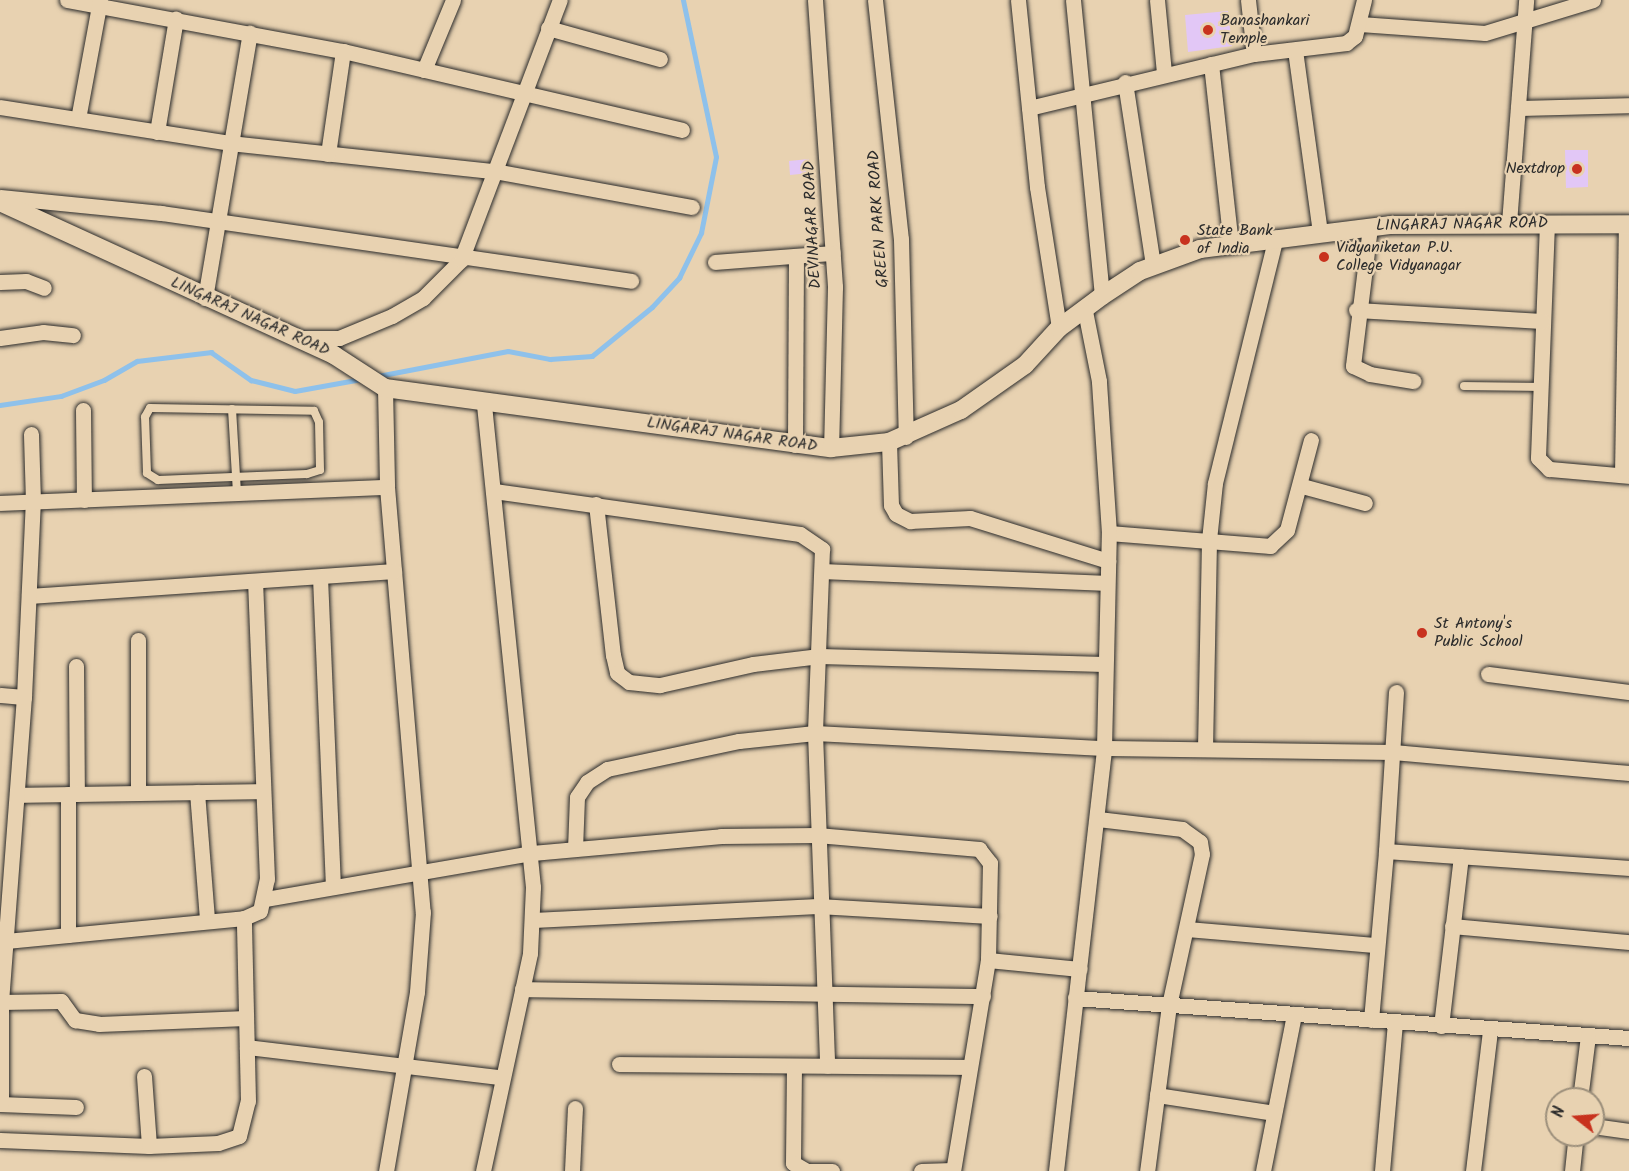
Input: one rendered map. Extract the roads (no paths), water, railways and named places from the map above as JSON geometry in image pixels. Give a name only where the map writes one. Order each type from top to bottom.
[{"type":"street","points":[[67,0],[99,2],[344,51],[682,130]]},
{"type":"street","points":[[424,70],[453,0]]},
{"type":"street","points":[[296,338],[339,338],[392,316],[423,298],[461,260],[521,93],[560,0]]},
{"type":"street","name":"DEVINAGAR ROAD","points":[[815,0],[833,253],[831,448]]},
{"type":"street","name":"GREEN PARK ROAD","points":[[875,0],[901,239],[906,437]]},
{"type":"street","points":[[1018,0],[1029,108],[1059,328]]},
{"type":"street","points":[[1073,0],[1102,296]]},
{"type":"street","points":[[1157,0],[1164,73]]},
{"type":"street","points":[[1248,0],[1254,54]]},
{"type":"street","points":[[1029,108],[1081,92],[1254,54],[1346,43],[1360,24],[1364,0]]},
{"type":"street","points":[[1509,223],[1526,0]]},
{"type":"street","points":[[1360,24],[1485,33],[1524,23],[1593,0]]},
{"type":"street","points":[[78,119],[99,2]]},
{"type":"street","points":[[157,132],[176,19]]},
{"type":"street","points":[[548,28],[660,59]]},
{"type":"street","points":[[205,298],[250,33]]},
{"type":"street","points":[[1295,50],[1320,232]]},
{"type":"street","points":[[328,154],[344,51]]},
{"type":"street","points":[[1211,64],[1230,244]]},
{"type":"street","points":[[1125,82],[1153,265]]},
{"type":"street","points":[[1518,108],[1629,105]]},
{"type":"street","points":[[0,107],[230,143],[494,171],[692,207]]},
{"type":"street","points":[[0,200],[218,221],[461,260],[631,281]]},
{"type":"street","name":"LINGARAJ NAGAR ROAD","points":[[0,200],[205,298],[334,355],[380,385],[484,403],[831,448],[889,442],[906,437],[961,410],[1025,365],[1059,328],[1085,311],[1102,296],[1153,265],[1230,244],[1370,227],[1509,223],[1627,224]]},
{"type":"street","points":[[1547,223],[1541,387],[1541,464],[1561,471],[1626,475],[1627,224]]},
{"type":"street","points":[[1370,227],[1356,310],[1353,366],[1370,374],[1413,381]]},
{"type":"street","points":[[1205,749],[1209,540],[1224,438],[1276,237]]},
{"type":"street","points":[[715,262],[833,253]]},
{"type":"street","points":[[795,445],[796,256]]},
{"type":"street","points":[[0,282],[26,281],[44,288]]},
{"type":"street","points":[[1356,310],[1543,321]]},
{"type":"street","points":[[1056,1171],[1098,819],[1104,748],[1108,533],[1099,381],[1085,311]]},
{"type":"street","points":[[0,338],[43,332],[73,335]]},
{"type":"street","points":[[380,385],[393,572],[423,869],[417,992],[386,1171]]},
{"type":"street","points":[[483,1171],[500,1077],[522,989],[533,920],[532,853],[484,403]]},
{"type":"street","points":[[83,410],[84,500]]},
{"type":"street","points":[[31,434],[33,502],[29,596],[17,795],[3,950],[0,1104],[76,1107]]},
{"type":"street","points":[[1108,533],[1270,546],[1281,541],[1302,486],[1311,440]]},
{"type":"street","points":[[889,442],[891,505],[896,514],[910,521],[970,518],[1108,561]]},
{"type":"street","points":[[0,503],[84,500],[237,485],[387,487]]},
{"type":"street","points":[[1302,486],[1365,503]]},
{"type":"street","points":[[494,490],[800,534],[822,549],[824,572],[816,733],[818,906],[827,1066]]},
{"type":"street","points":[[596,504],[613,655],[617,673],[629,682],[660,685],[753,664],[820,657],[1104,664]]},
{"type":"street","points":[[29,596],[393,572]]},
{"type":"street","points":[[824,572],[1107,583]]},
{"type":"street","points":[[320,577],[333,886]]},
{"type":"street","points":[[3,950],[68,935],[244,918],[260,911],[265,899],[255,582]]},
{"type":"street","points":[[138,640],[138,793]]},
{"type":"street","points":[[68,935],[76,666]]},
{"type":"street","points":[[1488,674],[1629,692]]},
{"type":"street","points":[[1371,1020],[1374,945],[1386,851],[1396,692]]},
{"type":"street","points":[[0,695],[24,697]]},
{"type":"street","points":[[574,849],[577,796],[587,782],[608,769],[739,741],[816,733],[1104,748],[1393,752],[1629,773]]},
{"type":"street","points":[[17,795],[263,791]]},
{"type":"street","points":[[197,792],[207,920]]},
{"type":"street","points":[[1098,819],[1193,834],[1202,854],[1169,1005],[1147,1171]]},
{"type":"street","points":[[265,899],[423,869],[532,853],[721,836],[817,835],[979,849],[990,864],[988,960],[953,1171],[921,1171]]},
{"type":"street","points":[[1386,851],[1629,868]]},
{"type":"street","points":[[1441,1026],[1461,856]]},
{"type":"street","points":[[533,920],[818,906],[990,916]]},
{"type":"street","points":[[0,1140],[149,1146],[218,1143],[239,1136],[247,1115],[244,918]]},
{"type":"street","points":[[1452,926],[1629,942]]},
{"type":"street","points":[[1186,929],[1374,945]]},
{"type":"street","points":[[988,960],[1080,969]]},
{"type":"street","points":[[522,989],[823,996],[983,996]]},
{"type":"street","points":[[1075,998],[1490,1030],[1629,1038]]},
{"type":"street","points":[[1,1002],[61,1001],[75,1020],[99,1024],[246,1018]]},
{"type":"street","points":[[1263,1171],[1294,1014]]},
{"type":"street","points":[[1382,1171],[1395,1022]]},
{"type":"street","points":[[1473,1171],[1490,1030]]},
{"type":"street","points":[[1582,1087],[1588,1036]]},
{"type":"street","points":[[247,1047],[500,1077]]},
{"type":"street","points":[[619,1064],[969,1067]]},
{"type":"street","points":[[794,1066],[793,1163],[807,1171],[832,1171]]},
{"type":"street","points":[[144,1076],[149,1146]]},
{"type":"street","points":[[1156,1095],[1274,1113]]},
{"type":"street","points":[[572,1171],[575,1108]]},
{"type":"street","points":[[1605,1128],[1629,1131]]},
{"type":"street","points":[[1572,1171],[1575,1147]]},
{"type":"lane","points":[[1464,386],[1541,387]]},
{"type":"lane","points":[[150,408],[314,411],[322,454],[316,473],[237,485],[158,480],[147,472],[145,417],[150,408]]},
{"type":"lane","points":[[232,409],[237,485]]},
{"type":"waterway","points":[[378,376],[508,351],[550,359],[592,356],[652,307],[679,278],[701,233],[716,157],[683,0]]},
{"type":"waterway","points":[[0,405],[61,396],[104,380],[137,361],[211,352],[251,380],[295,391],[361,379]]},
{"type":"place","name":"Banashankari Temple","points":[[1208,30]]},
{"type":"place","name":"Nextdrop","points":[[1577,169]]},
{"type":"place","name":"State Bank of India","points":[[1185,240]]},
{"type":"place","name":"Vidyaniketan P.U. College Vidyanagar","points":[[1324,257]]},
{"type":"place","name":"St Antony's Public School","points":[[1422,633]]}]
